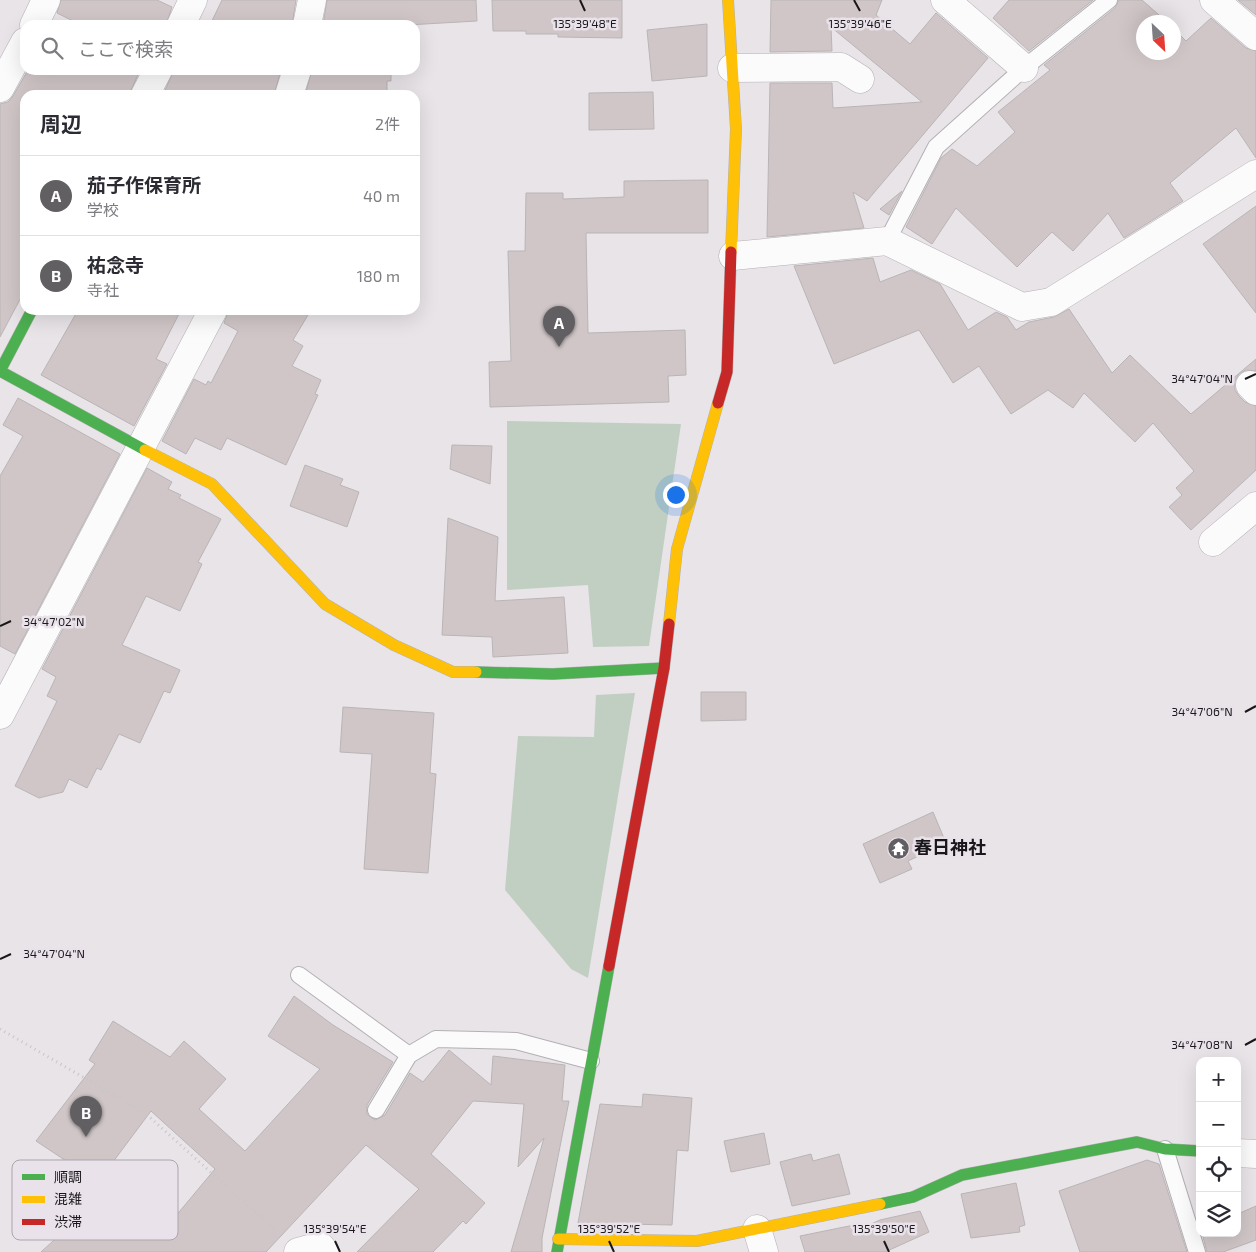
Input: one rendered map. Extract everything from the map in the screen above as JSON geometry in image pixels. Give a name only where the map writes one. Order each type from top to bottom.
[{"type":"street","points":[[36,20],[46,0]]},
{"type":"street","points":[[183,20],[193,0]]},
{"type":"street","points":[[308,20],[312,0]]},
{"type":"street","points":[[557,1252],[664,668],[677,550],[727,372],[733,256],[736,129],[728,0]]},
{"type":"street","points":[[945,0],[1024,68]]},
{"type":"street","points":[[1214,0],[1256,36]]},
{"type":"street","points":[[0,88],[20,51]]},
{"type":"street","points":[[732,68],[841,67],[860,78]]},
{"type":"street","points":[[148,90],[155,75]]},
{"type":"street","points":[[290,90],[295,75]]},
{"type":"street","points":[[733,256],[886,241],[1022,307],[1051,302],[1256,174]]},
{"type":"street","points":[[29,315],[0,371],[212,484],[325,604],[394,645],[453,672],[553,674],[664,668]]},
{"type":"street","points":[[0,715],[210,315]]},
{"type":"street","points":[[1213,542],[1256,506]]},
{"type":"street","points":[[558,1239],[760,1240],[913,1197],[962,1175],[1137,1142],[1165,1148],[1196,1151]]},
{"type":"street","points":[[1241,1153],[1256,1154]]},
{"type":"street","points":[[298,1252],[320,1246],[325,1252]]},
{"type":"lane","points":[[886,241],[936,146],[1024,68],[1109,0]]},
{"type":"lane","points":[[299,975],[409,1054]]},
{"type":"lane","points":[[376,1110],[409,1054],[436,1039],[516,1041],[592,1061]]},
{"type":"lane","points":[[1165,1148],[1197,1252]]},
{"type":"path","points":[[0,1029],[145,1113],[298,1252]]},
{"type":"green space","points":[[507,421],[681,424],[649,646],[593,647],[588,585],[507,590]]},
{"type":"green space","points":[[635,693],[588,978],[571,969],[505,890],[518,736],[594,737],[596,695]]},
{"type":"building","points":[[61,0],[157,0],[172,7],[168,20],[71,20],[57,13]]},
{"type":"building","points":[[222,0],[296,0],[293,20],[212,20]]},
{"type":"building","points":[[327,0],[476,0],[477,21],[420,24],[420,20],[324,20]]},
{"type":"building","points":[[492,0],[622,0],[622,38],[558,37],[558,34],[526,34],[526,31],[493,31]]},
{"type":"building","points":[[771,0],[882,0],[876,15],[910,44],[936,13],[988,58],[867,201],[853,192],[864,228],[767,237],[770,83],[832,83],[833,108],[922,102],[831,27],[832,51],[770,52]]},
{"type":"building","points":[[1009,0],[1093,0],[1029,51],[993,18]]},
{"type":"building","points":[[1119,0],[1142,0],[1159,15],[1136,15],[1136,60],[1181,60],[1181,36],[1186,41],[1211,18],[1246,48],[1256,51],[1256,158],[1236,128],[1170,183],[1183,201],[1124,238],[1108,213],[1073,251],[1052,232],[1017,267],[956,208],[932,244],[906,227],[941,158],[952,149],[977,166],[1015,132],[998,112],[1050,70],[1044,65],[1115,8]]},
{"type":"building","points":[[1238,0],[1256,0],[1256,15]]},
{"type":"building","points":[[707,24],[707,76],[652,81],[647,30]]},
{"type":"building","points":[[25,75],[138,75],[131,90],[20,90],[20,299],[0,337],[0,104],[8,102]]},
{"type":"building","points":[[172,75],[280,75],[275,90],[165,90]]},
{"type":"building","points":[[311,75],[391,75],[391,81],[387,81],[387,90],[306,90]]},
{"type":"building","points":[[653,92],[654,129],[589,130],[589,93]]},
{"type":"building","points":[[708,180],[708,233],[586,233],[588,333],[685,330],[686,375],[668,376],[669,402],[490,407],[489,362],[511,361],[508,251],[525,251],[526,193],[563,193],[563,199],[624,197],[624,181]]},
{"type":"building","points":[[902,191],[889,215],[880,209]]},
{"type":"building","points":[[1256,206],[1256,313],[1203,244]]},
{"type":"building","points":[[873,258],[880,282],[911,270],[940,284],[968,330],[996,312],[1007,317],[1016,330],[1029,322],[1054,317],[1069,309],[1112,373],[1130,355],[1191,414],[1256,359],[1256,371],[1246,370],[1239,374],[1235,381],[1235,390],[1245,402],[1256,406],[1256,470],[1191,530],[1169,507],[1182,495],[1176,488],[1194,471],[1153,423],[1135,442],[1084,393],[1073,408],[1048,390],[1011,414],[979,366],[953,383],[919,330],[834,364],[794,266]]},
{"type":"building","points":[[75,315],[178,315],[156,359],[167,364],[134,426],[41,375]]},
{"type":"building","points":[[227,315],[308,315],[293,340],[303,346],[292,366],[321,380],[315,394],[318,395],[286,465],[227,438],[221,450],[195,438],[186,454],[162,441],[194,379],[206,385],[208,381],[211,383],[238,331],[224,323]]},
{"type":"building","points":[[18,398],[120,454],[15,654],[0,646],[0,476],[23,436],[3,425]]},
{"type":"building","points":[[452,445],[492,446],[490,484],[450,469]]},
{"type":"building","points":[[305,465],[343,479],[340,485],[359,492],[347,527],[290,506]]},
{"type":"building","points":[[147,468],[172,482],[168,489],[181,495],[179,498],[221,519],[198,562],[202,564],[180,611],[146,596],[122,645],[180,670],[170,693],[164,691],[140,743],[119,734],[101,770],[97,768],[87,788],[69,779],[63,792],[39,798],[15,786],[57,701],[47,696],[56,677],[42,669]]},
{"type":"building","points":[[448,518],[498,537],[495,601],[564,597],[568,653],[493,657],[492,637],[442,635]]},
{"type":"building","points":[[701,692],[746,692],[746,720],[701,721]]},
{"type":"building","points":[[343,707],[434,713],[430,773],[436,774],[428,873],[364,869],[372,754],[340,752]]},
{"type":"building","points":[[933,812],[946,843],[908,861],[912,869],[880,883],[863,844]]},
{"type":"building","points":[[294,996],[333,1025],[393,1062],[367,1105],[367,1114],[375,1120],[385,1115],[410,1073],[423,1082],[449,1050],[491,1085],[493,1056],[565,1065],[562,1101],[569,1101],[542,1238],[542,1252],[511,1252],[544,1138],[518,1167],[524,1104],[473,1101],[431,1154],[485,1203],[466,1224],[463,1221],[433,1252],[357,1252],[419,1189],[366,1145],[266,1252],[41,1252],[54,1240],[178,1240],[178,1213],[215,1169],[151,1111],[114,1160],[65,1160],[36,1141],[95,1064],[89,1060],[113,1021],[170,1057],[184,1041],[226,1079],[199,1109],[245,1151],[320,1069],[268,1036]]},
{"type":"building","points":[[643,1094],[692,1098],[688,1151],[677,1150],[672,1225],[578,1223],[600,1104],[642,1107]]},
{"type":"building","points":[[764,1133],[770,1164],[731,1172],[724,1141]]},
{"type":"building","points":[[811,1154],[813,1161],[839,1154],[850,1194],[792,1206],[780,1162]]},
{"type":"building","points":[[1147,1160],[1159,1164],[1187,1252],[1080,1252],[1059,1191]]},
{"type":"building","points":[[1016,1183],[1025,1225],[1019,1227],[1020,1232],[971,1238],[961,1194]]},
{"type":"building","points":[[1256,1206],[1256,1240],[1223,1252],[1207,1252],[1203,1237],[1241,1237],[1241,1213]]},
{"type":"building","points":[[920,1211],[929,1232],[885,1252],[805,1252],[800,1236],[859,1224],[860,1229],[880,1220]]},
{"type":"traffic: fast","points":[[29,315],[0,371],[145,450]]},
{"type":"traffic: fast","points":[[476,672],[553,674],[664,668]]},
{"type":"traffic: fast","points":[[557,1252],[609,966]]},
{"type":"traffic: fast","points":[[880,1204],[913,1197],[962,1175],[1137,1142],[1165,1149],[1196,1151]]},
{"type":"traffic: slow","points":[[728,0],[736,129],[731,252]]},
{"type":"traffic: slow","points":[[669,624],[677,549],[718,403]]},
{"type":"traffic: slow","points":[[145,450],[212,484],[325,604],[394,645],[453,672],[476,672]]},
{"type":"traffic: slow","points":[[558,1239],[697,1241],[880,1204]]},
{"type":"traffic: jam","points":[[718,403],[727,372],[731,252]]},
{"type":"traffic: jam","points":[[609,966],[664,668],[669,624]]},
{"type":"place","name":"茄子作保育所","points":[[559,347]]},
{"type":"place","name":"春日神社","points":[[898,848]]},
{"type":"place","name":"祐念寺","points":[[86,1137]]}]
